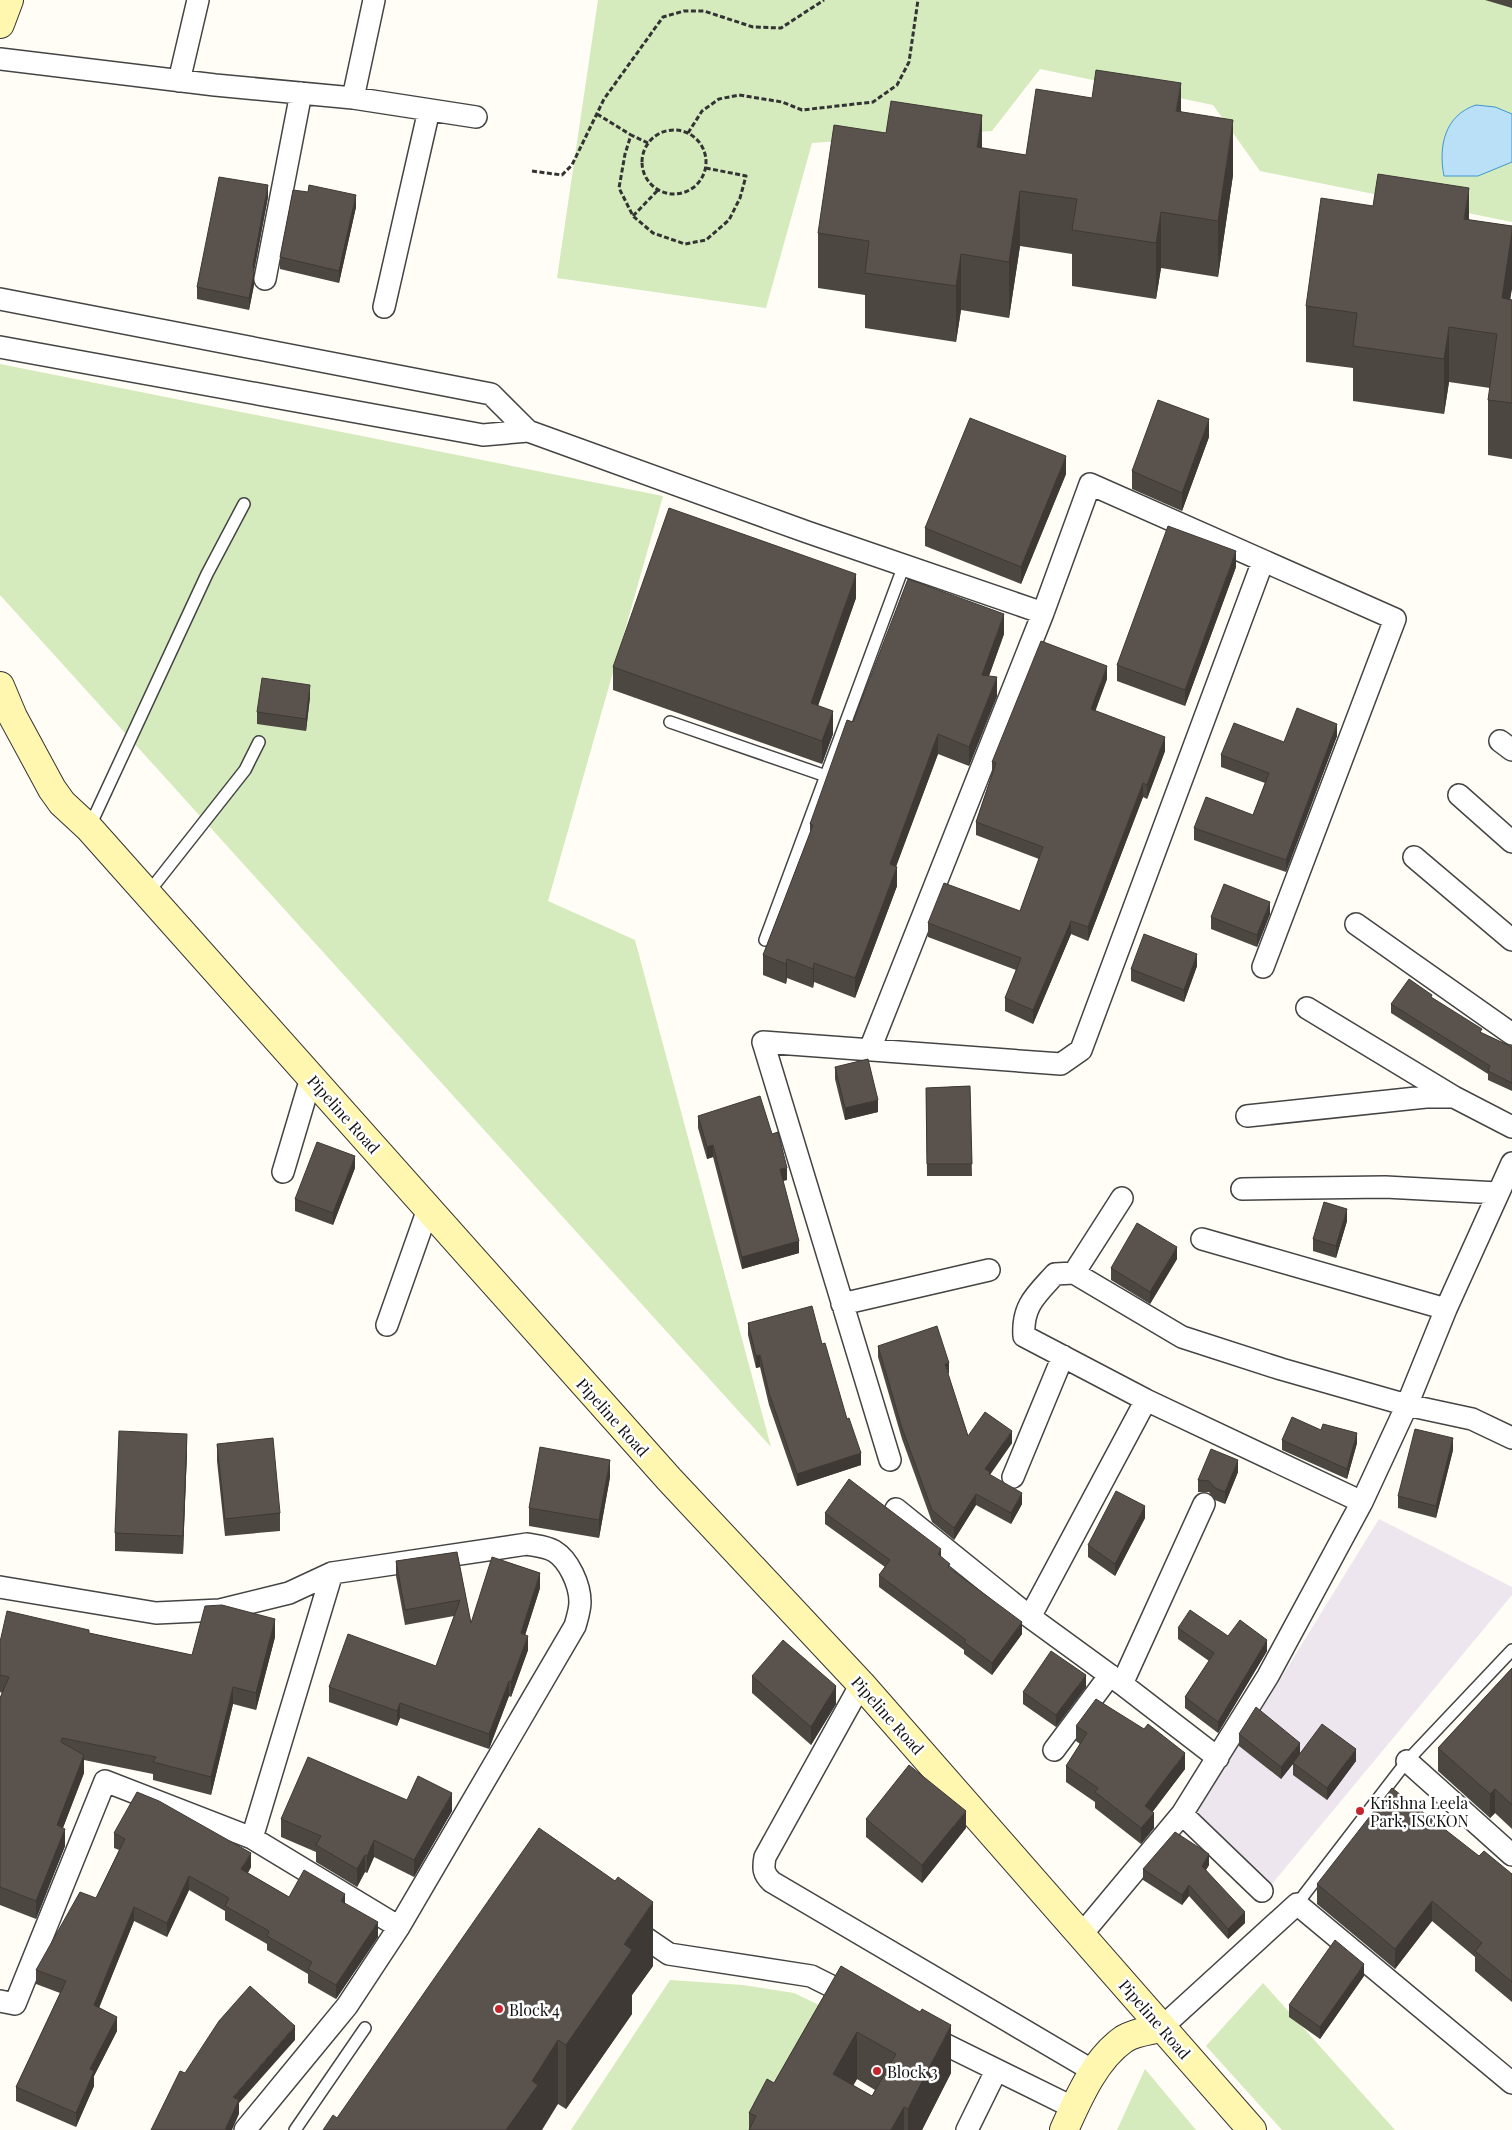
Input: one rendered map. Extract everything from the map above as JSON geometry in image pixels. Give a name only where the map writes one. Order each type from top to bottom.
[{"type":"street","points":[[0,24],[9,0]]},
{"type":"street","points":[[178,81],[198,0]]},
{"type":"street","points":[[354,98],[374,0]]},
{"type":"street","points":[[0,59],[178,81],[354,98],[476,117]]},
{"type":"street","points":[[264,279],[301,93]]},
{"type":"street","points":[[384,307],[429,110]]},
{"type":"street","points":[[0,299],[491,394],[528,431]]},
{"type":"street","points":[[0,347],[483,435],[528,431],[1043,613]]},
{"type":"street","points":[[870,1048],[1043,613],[1090,484],[1395,619],[1263,967]]},
{"type":"street","points":[[890,1460],[763,1042],[870,1048],[1061,1064],[1081,1050],[1263,561]]},
{"type":"street","name":"Pipeline Road","points":[[0,686],[14,718],[52,789],[62,803],[89,828],[669,1479],[861,1684],[1252,2130]]},
{"type":"street","points":[[1459,795],[1512,842]]},
{"type":"street","points":[[1414,857],[1512,940]]},
{"type":"street","points":[[1356,924],[1512,1034]]},
{"type":"street","points":[[1307,1008],[1454,1097],[1512,1127]]},
{"type":"street","points":[[283,1172],[312,1078]]},
{"type":"street","points":[[1247,1116],[1426,1097],[1454,1097]]},
{"type":"street","points":[[1082,1934],[1182,1814],[1268,1676],[1362,1502],[1407,1405],[1446,1308],[1512,1163]]},
{"type":"street","points":[[1242,1189],[1385,1187],[1498,1193]]},
{"type":"street","points":[[1074,1273],[1122,1198]]},
{"type":"street","points":[[387,1325],[428,1209]]},
{"type":"street","points":[[1202,1239],[1446,1308]]},
{"type":"street","points":[[842,1304],[989,1270]]},
{"type":"street","points":[[1362,1502],[1146,1400],[1024,1336],[1023,1318],[1036,1295],[1055,1274],[1074,1273],[1182,1337],[1281,1369],[1407,1405],[1472,1418],[1512,1438]]},
{"type":"street","points":[[1013,1476],[1063,1356]]},
{"type":"street","points":[[1030,1617],[1146,1400]]},
{"type":"street","points":[[1054,1750],[1116,1680],[1204,1504]]},
{"type":"street","points":[[896,1509],[1030,1617],[1218,1758]]},
{"type":"street","points":[[0,1587],[156,1613],[220,1610],[289,1594],[332,1573],[527,1544],[542,1546],[556,1552],[572,1572],[578,1585],[580,1604],[575,1626],[399,1927],[348,2006],[245,2130]]},
{"type":"street","points":[[252,1838],[332,1573]]},
{"type":"street","points":[[861,1684],[765,1857],[763,1867],[765,1876],[772,1882],[1095,2072]]},
{"type":"street","points":[[1407,1761],[1512,1856]]},
{"type":"street","points":[[0,2001],[15,2004],[105,1781],[252,1838],[399,1927]]},
{"type":"street","points":[[1182,1814],[1262,1891]]},
{"type":"street","points":[[909,2026],[996,2071],[1069,2119],[1095,2072],[1113,2049],[1125,2039],[1138,2033],[1161,2028],[1297,1904],[1512,2083]]},
{"type":"street","points":[[614,1916],[669,1954],[811,1976],[874,2008]]},
{"type":"street","points":[[967,2130],[996,2071]]},
{"type":"lane","points":[[89,828],[207,574],[244,504]]},
{"type":"lane","points":[[765,940],[904,565]]},
{"type":"lane","points":[[670,722],[826,776]]},
{"type":"lane","points":[[148,894],[245,770],[259,742]]},
{"type":"lane","points":[[1297,1904],[1407,1761],[1512,1650]]},
{"type":"lane","points":[[294,2130],[365,2028]]},
{"type":"path","points":[[532,171],[562,175],[572,165],[604,99],[664,17],[684,11],[704,11],[753,27],[781,28],[824,0]]},
{"type":"path","points":[[688,133],[702,111],[719,99],[739,95],[782,102],[802,110],[873,102],[897,85],[909,62],[918,0]]},
{"type":"path","points":[[597,114],[648,143]]},
{"type":"path","points":[[677,130],[688,133],[703,148],[706,168],[696,186],[687,192],[667,194],[658,190],[650,183],[642,164],[648,143],[666,131],[677,130]]},
{"type":"path","points":[[631,135],[624,154],[619,188],[633,216],[653,233],[686,244],[706,240],[729,220],[740,198],[746,176],[706,168]]},
{"type":"path","points":[[633,216],[658,190]]},
{"type":"shaded area","points":[[1379,1519],[1512,1587],[1512,1595],[1272,1884],[1182,1820],[1278,1683]]},
{"type":"green space","points":[[598,0],[1512,0],[1512,222],[1260,171],[1213,105],[1040,69],[992,131],[812,143],[766,308],[557,278]]},
{"type":"green space","points":[[0,364],[663,496],[548,901],[635,940],[771,1447],[0,595]]},
{"type":"green space","points":[[670,1980],[743,1985],[794,1993],[819,2005],[752,2130],[571,2130]]},
{"type":"green space","points":[[1263,1983],[1395,2130],[1282,2130],[1206,2046]]},
{"type":"green space","points":[[1145,2069],[1196,2130],[1117,2130]]},
{"type":"water","points":[[1476,105],[1495,107],[1512,114],[1512,162],[1478,176],[1444,176],[1442,154],[1446,133],[1457,116]]},
{"type":"building","points":[[1096,70],[1181,83],[1176,111],[1233,120],[1218,221],[1161,212],[1156,243],[1072,230],[1077,199],[1020,191],[1009,262],[961,254],[956,286],[865,273],[869,241],[818,233],[834,125],[886,133],[891,101],[982,115],[977,147],[1026,155],[1036,89],[1092,98]]},
{"type":"building","points":[[1378,174],[1469,188],[1464,219],[1512,226],[1502,298],[1512,300],[1512,403],[1488,400],[1497,334],[1449,327],[1444,359],[1353,346],[1357,313],[1306,306],[1321,198],[1373,206]]},
{"type":"building","points":[[219,177],[268,185],[253,265],[254,273],[249,298],[197,287]]},
{"type":"building","points":[[309,185],[356,195],[339,271],[280,257],[293,190],[308,192]]},
{"type":"building","points":[[1158,400],[1209,419],[1182,493],[1132,471]]},
{"type":"building","points":[[970,418],[1066,456],[1021,567],[925,528]]},
{"type":"building","points":[[669,508],[856,574],[811,703],[833,711],[822,741],[613,667]]},
{"type":"building","points":[[1168,526],[1236,551],[1185,690],[1117,665]]},
{"type":"building","points":[[908,579],[1004,614],[982,675],[997,677],[969,747],[938,734],[890,864],[897,867],[855,978],[814,963],[813,969],[787,959],[786,964],[763,955],[813,825],[810,824],[847,720],[853,722]]},
{"type":"building","points":[[1041,641],[1107,666],[1091,709],[1165,737],[1147,785],[1143,783],[1088,927],[1071,921],[1033,1010],[1005,998],[1021,958],[928,923],[944,883],[1020,911],[1043,847],[976,822],[996,763],[992,762]]},
{"type":"building","points":[[262,678],[310,685],[306,719],[257,712]]},
{"type":"building","points":[[1297,708],[1337,724],[1286,860],[1194,828],[1206,797],[1253,815],[1269,773],[1221,755],[1234,723],[1284,742]]},
{"type":"building","points":[[1224,884],[1270,902],[1257,935],[1211,917]]},
{"type":"building","points":[[1144,934],[1197,954],[1184,990],[1131,969]]},
{"type":"building","points":[[1409,979],[1432,995],[1431,997],[1482,1029],[1480,1032],[1512,1047],[1512,1083],[1488,1071],[1490,1066],[1391,1004]]},
{"type":"building","points":[[868,1059],[878,1100],[845,1108],[835,1067]]},
{"type":"building","points":[[970,1086],[972,1164],[927,1164],[926,1088]]},
{"type":"building","points":[[760,1096],[772,1134],[778,1132],[787,1168],[780,1169],[799,1241],[742,1257],[713,1145],[707,1147],[698,1116]]},
{"type":"building","points":[[317,1142],[355,1156],[333,1213],[295,1199]]},
{"type":"building","points":[[1324,1202],[1347,1209],[1336,1246],[1313,1239]]},
{"type":"building","points":[[1137,1223],[1177,1247],[1150,1292],[1111,1268]]},
{"type":"building","points":[[812,1306],[822,1344],[825,1343],[847,1419],[849,1418],[861,1453],[797,1474],[769,1393],[760,1355],[756,1356],[748,1323]]},
{"type":"building","points":[[937,1326],[949,1363],[945,1364],[968,1436],[985,1412],[1012,1431],[985,1469],[990,1472],[989,1474],[1022,1493],[1011,1513],[976,1494],[954,1528],[932,1510],[902,1428],[878,1346]]},
{"type":"building","points":[[1292,1417],[1321,1430],[1323,1424],[1357,1433],[1347,1469],[1282,1440]]},
{"type":"building","points":[[1415,1429],[1453,1438],[1436,1506],[1398,1496]]},
{"type":"building","points":[[119,1431],[187,1434],[183,1536],[115,1533]]},
{"type":"building","points":[[273,1438],[280,1513],[225,1519],[217,1444]]},
{"type":"building","points":[[540,1447],[610,1460],[599,1520],[529,1508]]},
{"type":"building","points":[[1211,1449],[1238,1460],[1225,1492],[1215,1488],[1209,1481],[1198,1480]]},
{"type":"building","points":[[849,1479],[941,1549],[938,1554],[950,1564],[948,1567],[1022,1622],[992,1663],[964,1642],[966,1640],[879,1575],[890,1560],[825,1513]]},
{"type":"building","points":[[1116,1491],[1145,1506],[1115,1564],[1088,1545]]},
{"type":"building","points":[[457,1552],[471,1623],[492,1557],[540,1573],[521,1633],[528,1636],[489,1734],[400,1703],[397,1711],[329,1687],[348,1634],[436,1666],[460,1600],[405,1610],[396,1561]]},
{"type":"building","points":[[222,1605],[275,1619],[256,1693],[233,1687],[211,1777],[153,1762],[156,1757],[62,1738],[61,1742],[84,1755],[57,1825],[65,1829],[36,1901],[0,1887],[0,1698],[9,1677],[0,1675],[0,1642],[7,1611],[89,1630],[89,1633],[192,1655],[205,1606]]},
{"type":"building","points":[[1190,1610],[1228,1636],[1240,1620],[1267,1640],[1218,1722],[1185,1697],[1214,1653],[1178,1628]]},
{"type":"building","points":[[783,1640],[836,1686],[811,1727],[752,1676]]},
{"type":"building","points":[[1051,1651],[1086,1675],[1056,1715],[1023,1692]]},
{"type":"building","points":[[1512,1668],[1512,1805],[1495,1789],[1490,1794],[1438,1748]]},
{"type":"building","points":[[1096,1699],[1144,1729],[1148,1724],[1185,1753],[1145,1806],[1154,1813],[1141,1828],[1095,1792],[1098,1788],[1066,1766],[1087,1733],[1076,1726]]},
{"type":"building","points":[[1256,1707],[1300,1743],[1281,1767],[1239,1734]]},
{"type":"building","points":[[1322,1724],[1356,1749],[1327,1788],[1293,1763]]},
{"type":"building","points":[[308,1757],[407,1800],[418,1776],[452,1793],[414,1860],[374,1840],[367,1856],[365,1855],[357,1869],[316,1845],[321,1836],[281,1819]]},
{"type":"building","points":[[909,1765],[966,1811],[922,1865],[866,1819]]},
{"type":"building","points":[[1392,1788],[1479,1856],[1484,1851],[1512,1874],[1512,1982],[1475,1951],[1482,1943],[1432,1901],[1395,1949],[1317,1884]]},
{"type":"building","points":[[137,1792],[159,1801],[251,1853],[241,1869],[289,1897],[304,1870],[345,1894],[341,1901],[378,1922],[336,1985],[308,1969],[312,1962],[267,1936],[269,1931],[225,1906],[229,1898],[189,1876],[167,1923],[134,1907],[94,2005],[117,2017],[90,2069],[94,2071],[76,2113],[16,2087],[66,1981],[36,1970],[80,1892],[96,1898],[125,1839],[114,1833]]},
{"type":"building","points":[[539,1828],[615,1881],[618,1877],[653,1902],[624,1944],[632,1950],[566,2045],[558,2040],[532,2081],[538,2085],[506,2130],[323,2130],[333,2115],[337,2118]]},
{"type":"building","points":[[1175,1832],[1209,1854],[1202,1866],[1245,1912],[1228,1929],[1189,1885],[1182,1895],[1143,1869]]},
{"type":"building","points":[[1335,1940],[1364,1964],[1320,2027],[1289,2005]]},
{"type":"building","points":[[841,1966],[920,2012],[922,2009],[951,2025],[908,2109],[904,2107],[891,2130],[749,2130],[756,2116],[749,2113],[767,2079],[774,2083]],"holes":[[[857,2032],[896,2054],[872,2096],[833,2074]]]},
{"type":"building","points":[[250,1986],[295,2026],[233,2097],[239,2100],[225,2130],[151,2130],[180,2071],[185,2073],[219,2021]]},
{"type":"place","name":"Krishna Leela Park, ISCKON","points":[[1360,1811]]},
{"type":"place","name":"Block 4","points":[[499,2009]]},
{"type":"place","name":"Block 3","points":[[877,2071]]}]
